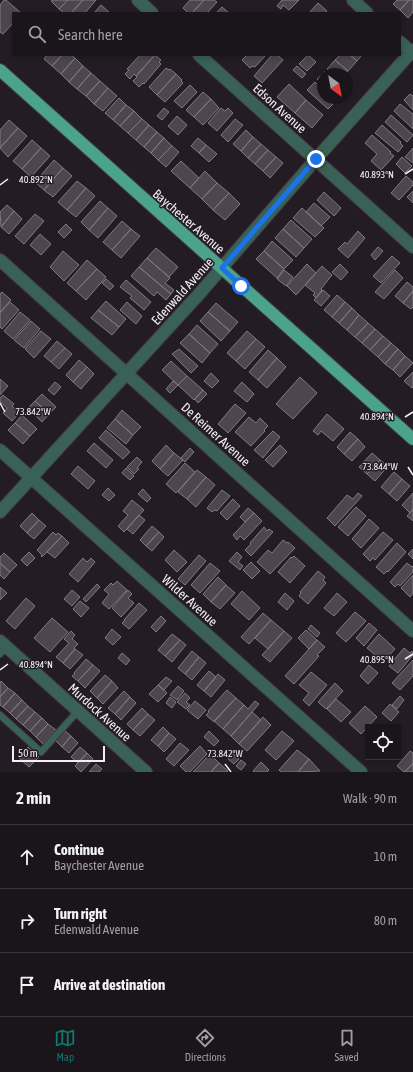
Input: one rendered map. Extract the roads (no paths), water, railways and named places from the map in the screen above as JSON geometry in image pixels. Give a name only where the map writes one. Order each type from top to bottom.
[{"type":"main road","name":"Baychester Avenue","points":[[0,70],[413,440]]},
{"type":"street","points":[[138,0],[151,12]]},
{"type":"street","points":[[353,0],[366,12]]},
{"type":"street","points":[[401,43],[412,52]]},
{"type":"street","name":"Edenwald Avenue","points":[[0,512],[128,374],[316,159],[412,52]]},
{"type":"street","name":"Edson Avenue","points":[[200,56],[413,246]]},
{"type":"street","name":"De Reimer Avenue","points":[[0,260],[413,631]]},
{"type":"street","name":"Wilder Avenue","points":[[0,450],[361,772]]},
{"type":"street","name":"Murdock Avenue","points":[[2,647],[78,711],[146,772]]},
{"type":"lane","points":[[0,715],[41,752],[78,711]]}]
